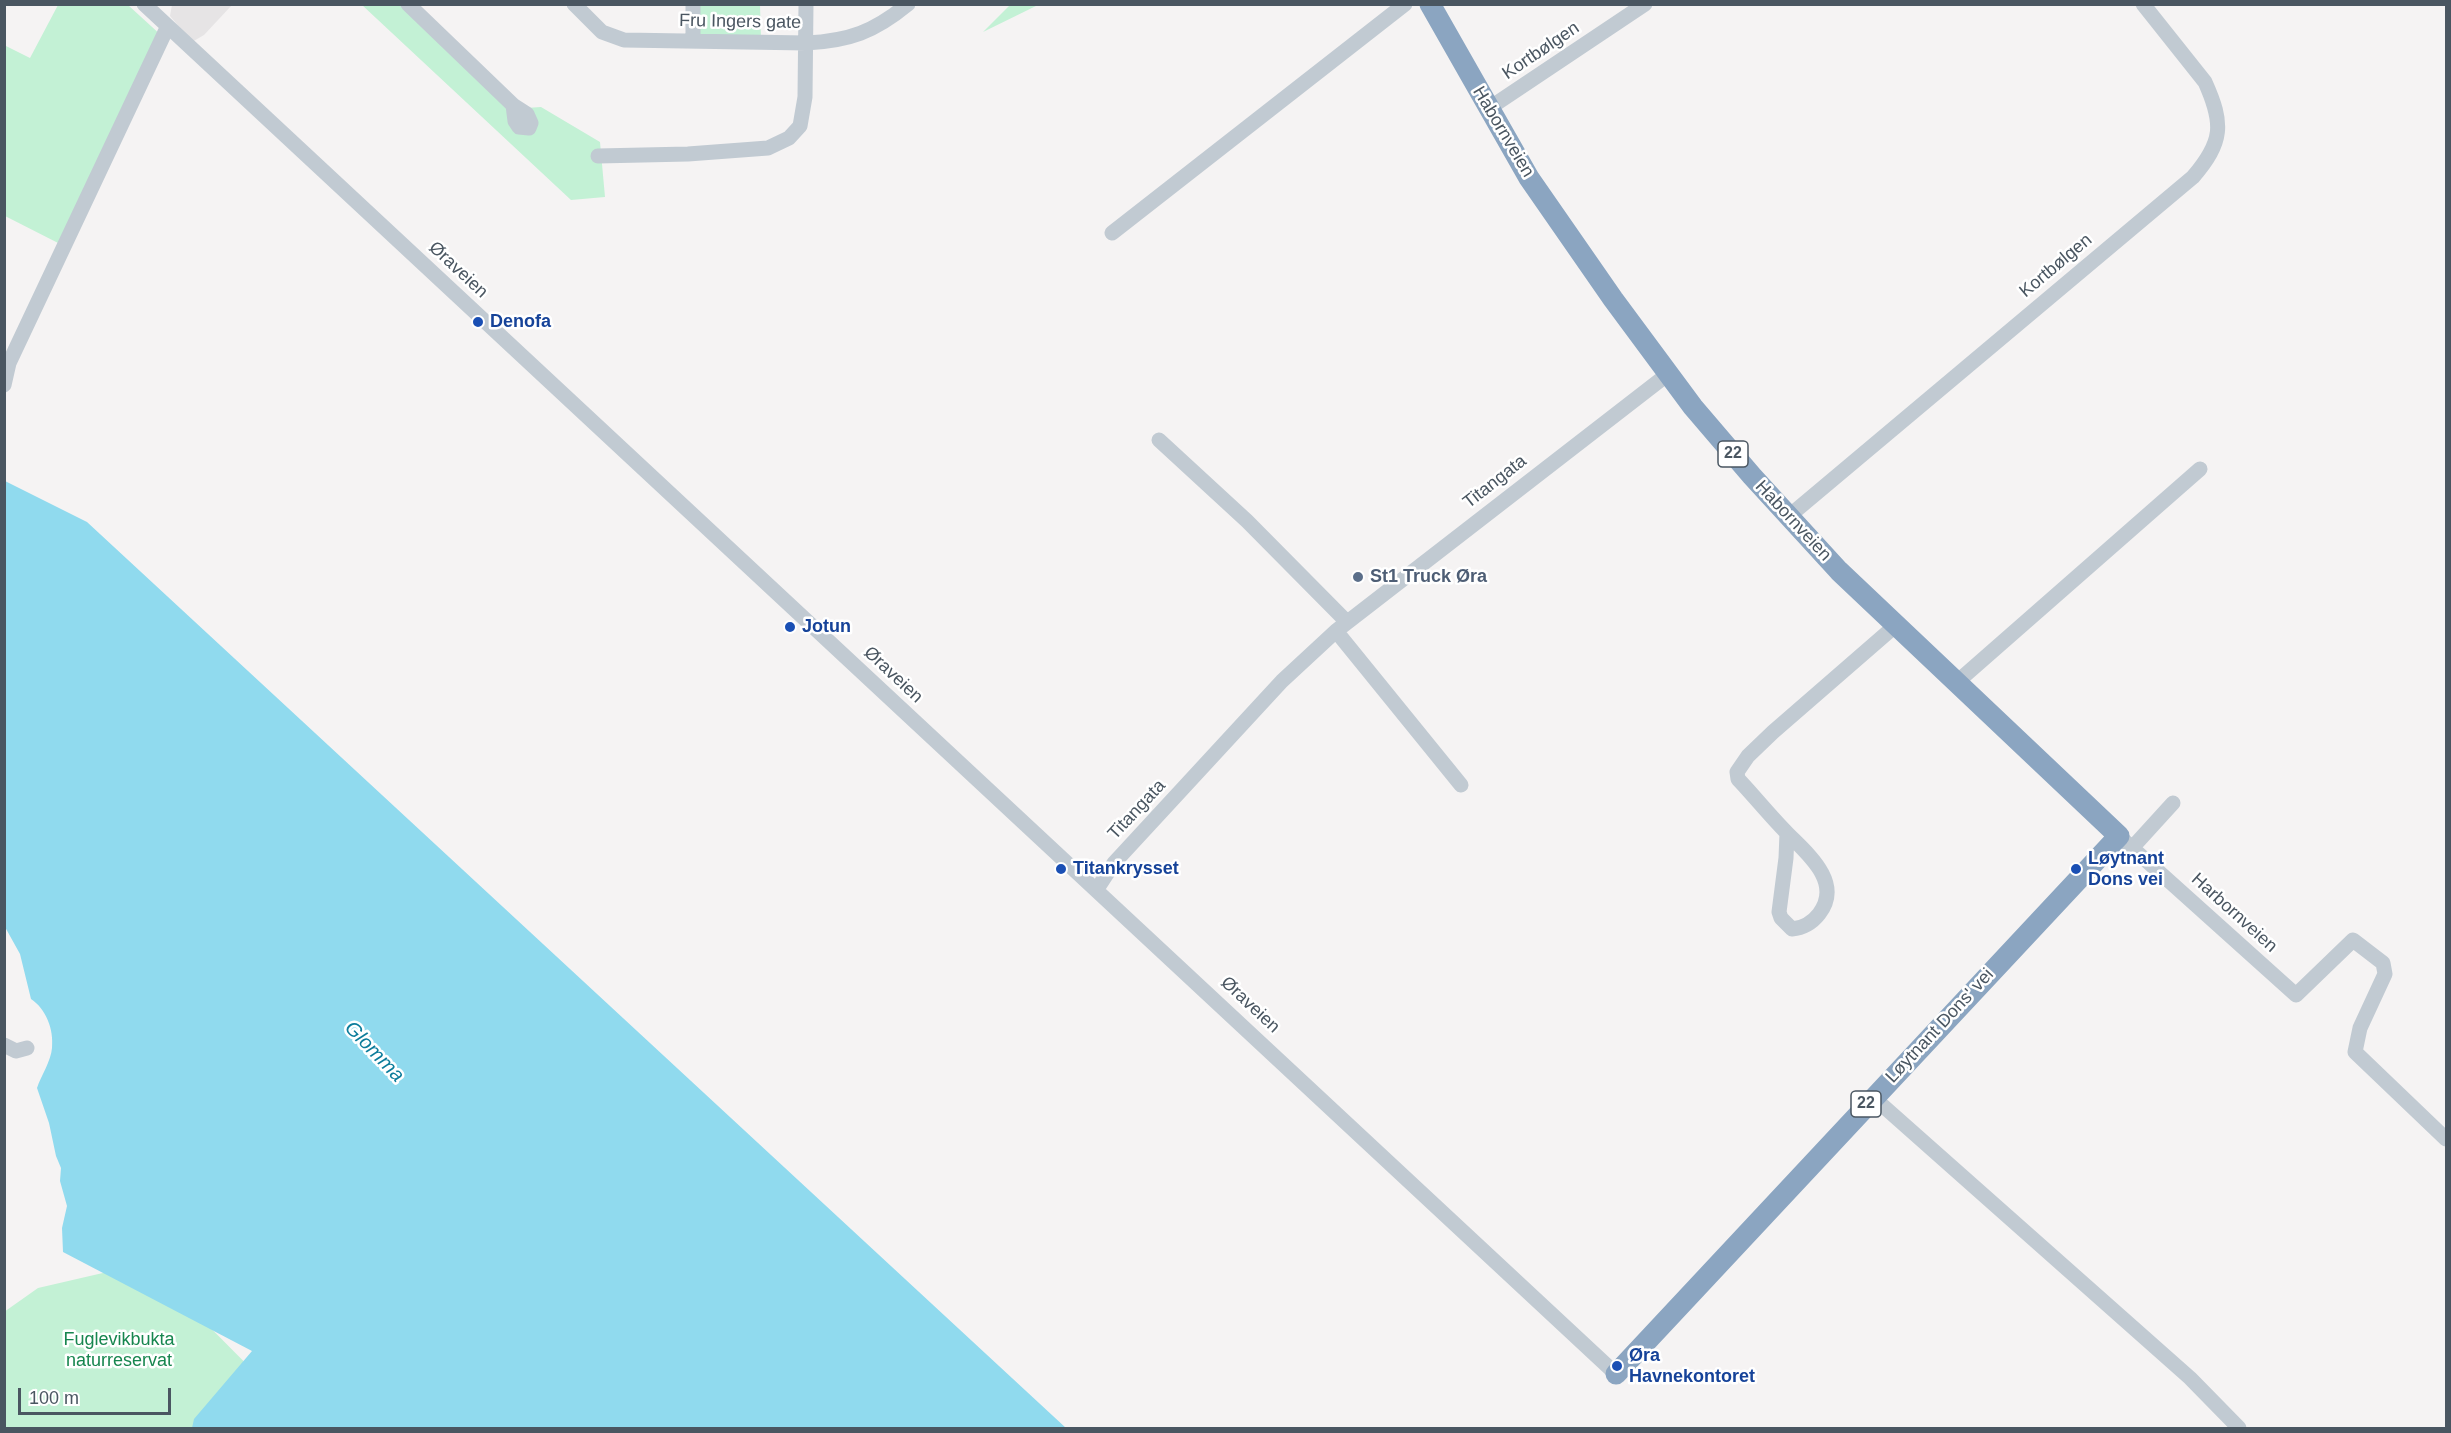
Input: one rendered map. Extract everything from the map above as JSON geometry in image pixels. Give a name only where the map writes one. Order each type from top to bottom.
[{"type":"highway","name":"Habornveien","points":[[1431,4],[1488,109],[1529,178],[1613,299],[1718,437],[1788,517],[1895,626],[2125,842]]},
{"type":"highway","name":"Løytnant Dons' vei","points":[[1616,1374],[1873,1097],[2125,842]]},
{"type":"street","points":[[408,4],[513,105]]},
{"type":"street","name":"Fru Ingers gate","points":[[574,4],[602,32],[624,40],[806,43],[830,42],[863,34],[886,22],[908,4]]},
{"type":"street","points":[[693,4],[693,41]]},
{"type":"street","points":[[598,156],[688,154],[768,148],[789,138],[800,126],[805,97],[806,4]]},
{"type":"street","points":[[1112,233],[1405,4]]},
{"type":"street","name":"Kortbølgen","points":[[1488,109],[1623,11],[1645,4]]},
{"type":"street","name":"Kortbølgen","points":[[1788,517],[2193,177],[2208,160],[2216,144],[2218,119],[2211,96],[2205,82],[2143,4]]},
{"type":"street","name":"Øraveien","points":[[149,6],[167,28],[1097,889],[1616,1374]]},
{"type":"street","points":[[4,385],[9,363],[167,28]]},
{"type":"street","name":"Titangata","points":[[1097,889],[1114,863],[1282,681],[1342,626],[1668,374]]},
{"type":"street","points":[[1159,440],[1247,521],[1342,626],[1461,786]]},
{"type":"street","points":[[1956,683],[2200,469]]},
{"type":"street","points":[[1787,833],[1779,912],[1781,918],[1792,928],[1799,928],[1809,925],[1826,906],[1828,897],[1825,881],[1818,866],[1805,849],[1787,833],[1738,779],[1738,770],[1748,756],[1773,732],[1895,626]]},
{"type":"street","points":[[2125,842],[2173,803]]},
{"type":"street","name":"Harbornveien","points":[[2125,842],[2296,995],[2352,940],[2384,963],[2385,974],[2360,1028],[2355,1052],[2446,1139]]},
{"type":"street","points":[[4,1046],[16,1051],[27,1048]]},
{"type":"street","points":[[1873,1097],[2183,1371],[2239,1428]]},
{"type":"shaded area","points":[[172,5],[232,5],[204,35],[192,42],[170,16]]},
{"type":"green space","points":[[58,5],[128,5],[163,37],[64,246],[5,216],[4,45],[30,58]]},
{"type":"green space","points":[[362,5],[404,5],[526,108],[541,107],[600,142],[605,197],[571,200]]},
{"type":"green space","points":[[695,5],[760,5],[761,39],[695,39]]},
{"type":"green space","points":[[1010,5],[1038,5],[983,32]]},
{"type":"green space","name":"Fuglevikbukta naturreservat","points":[[146,1263],[310,1428],[5,1428],[4,1312],[38,1288]]},
{"type":"water","name":"Glomma","points":[[5,481],[87,522],[1066,1428],[192,1428],[194,1419],[252,1351],[63,1252],[62,1228],[67,1206],[60,1181],[61,1168],[37,1088],[51,1053],[52,1034],[45,1014],[31,999],[20,954],[5,927]]},
{"type":"place","name":"Denofa","points":[[478,322]]},
{"type":"place","name":"St1 Truck Øra","points":[[1358,577]]},
{"type":"place","name":"Jotun","points":[[790,627]]},
{"type":"place","name":"Titankrysset","points":[[1061,869]]},
{"type":"place","name":"Løytnant Dons vei","points":[[2076,869]]},
{"type":"place","name":"Øra Havnekontoret","points":[[1617,1366]]}]
